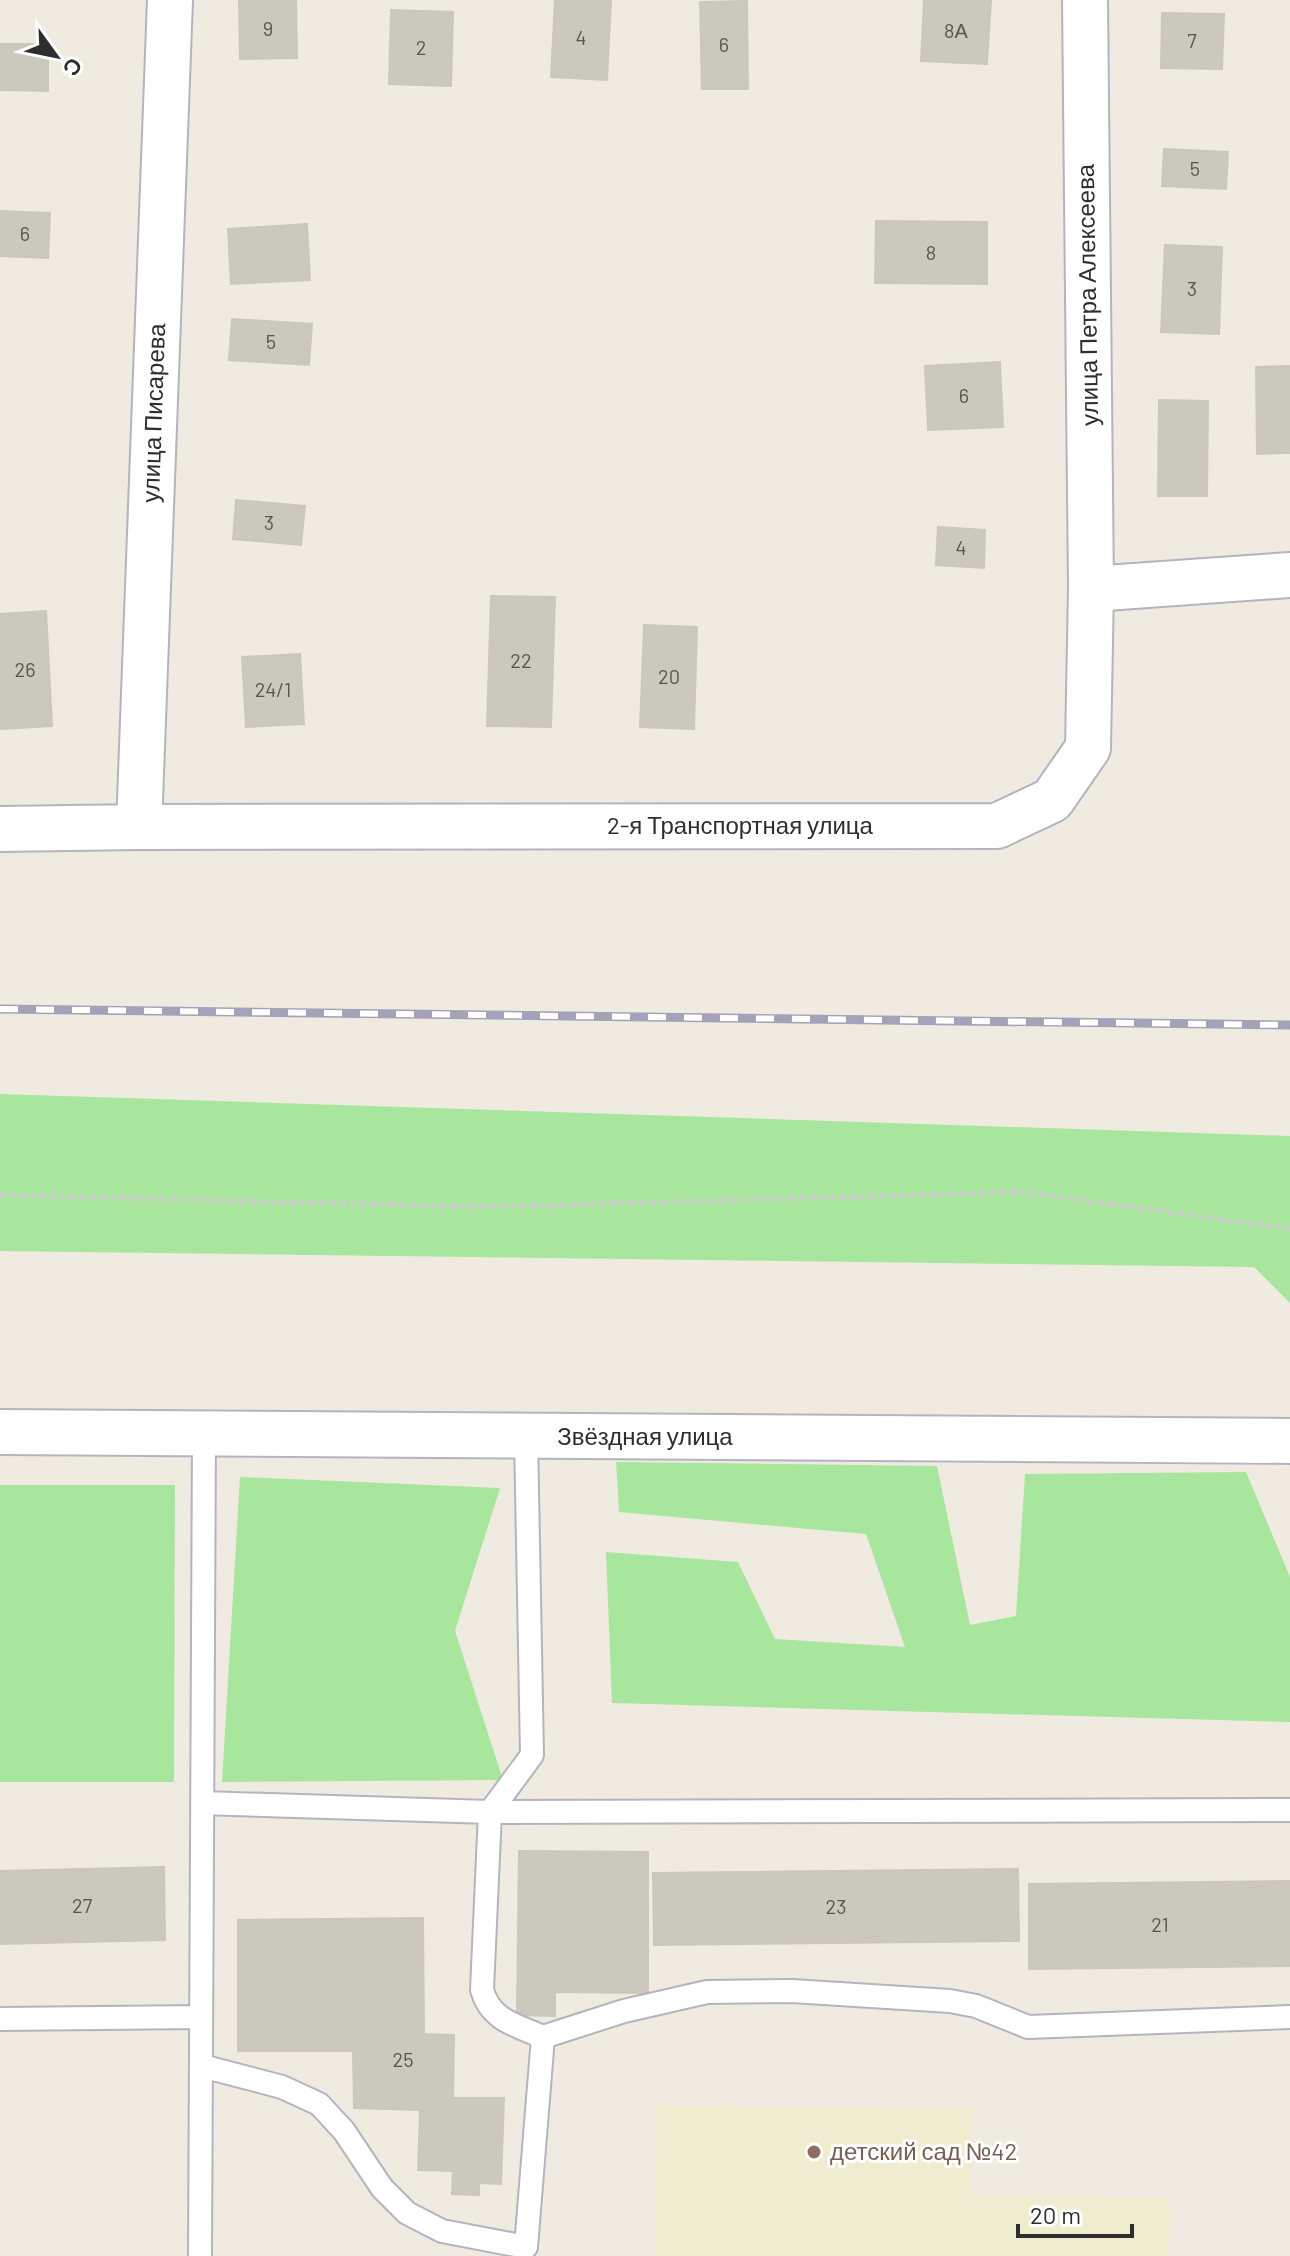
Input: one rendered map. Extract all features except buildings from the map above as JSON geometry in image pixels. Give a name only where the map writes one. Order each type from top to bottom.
[{"type":"street","name":"улица Писарева","points":[[139,827],[170,0]]},
{"type":"street","name":"улица Петра Алексеева","points":[[1085,0],[1091,589]]},
{"type":"street","points":[[1091,589],[1290,575]]},
{"type":"street","name":"2-я Транспортная улица","points":[[0,829],[997,826],[1052,800],[1088,748],[1091,589]]},
{"type":"street","name":"Звёздная улица","points":[[0,1432],[1290,1441]]},
{"type":"lane","points":[[200,2256],[204,1433]]},
{"type":"lane","points":[[526,1436],[532,1755],[490,1812],[482,1990],[486,2004],[499,2018],[543,2037],[624,2011],[707,1992],[792,1991],[950,2001],[976,2006],[1028,2027],[1290,2017]]},
{"type":"lane","points":[[202,1803],[490,1812],[1290,1810]]},
{"type":"lane","points":[[0,2019],[201,2017]]},
{"type":"lane","points":[[202,2066],[282,2087],[319,2104],[344,2131],[382,2188],[407,2213],[442,2231],[526,2247],[543,2037]]},
{"type":"path","points":[[0,1195],[487,1207],[1023,1192],[1290,1229]]},
{"type":"shaded area","name":"детский сад №42","points":[[657,2106],[972,2108],[971,2196],[1170,2197],[1169,2256],[655,2256]]},
{"type":"green space","points":[[0,1094],[1290,1136],[1290,1303],[1254,1267],[0,1251]]},
{"type":"green space","points":[[616,1462],[937,1466],[970,1625],[1016,1616],[1025,1474],[1246,1472],[1290,1577],[1290,1722],[612,1703],[606,1552],[738,1562],[775,1639],[905,1647],[866,1534],[619,1512]]},
{"type":"green space","points":[[240,1477],[500,1488],[455,1631],[503,1780],[222,1782]]},
{"type":"green space","points":[[0,1485],[175,1485],[174,1782],[0,1782]]},
{"type":"railway","points":[[0,1009],[1290,1025]]},
{"type":"place","name":"детский сад №42","points":[[814,2152]]}]
